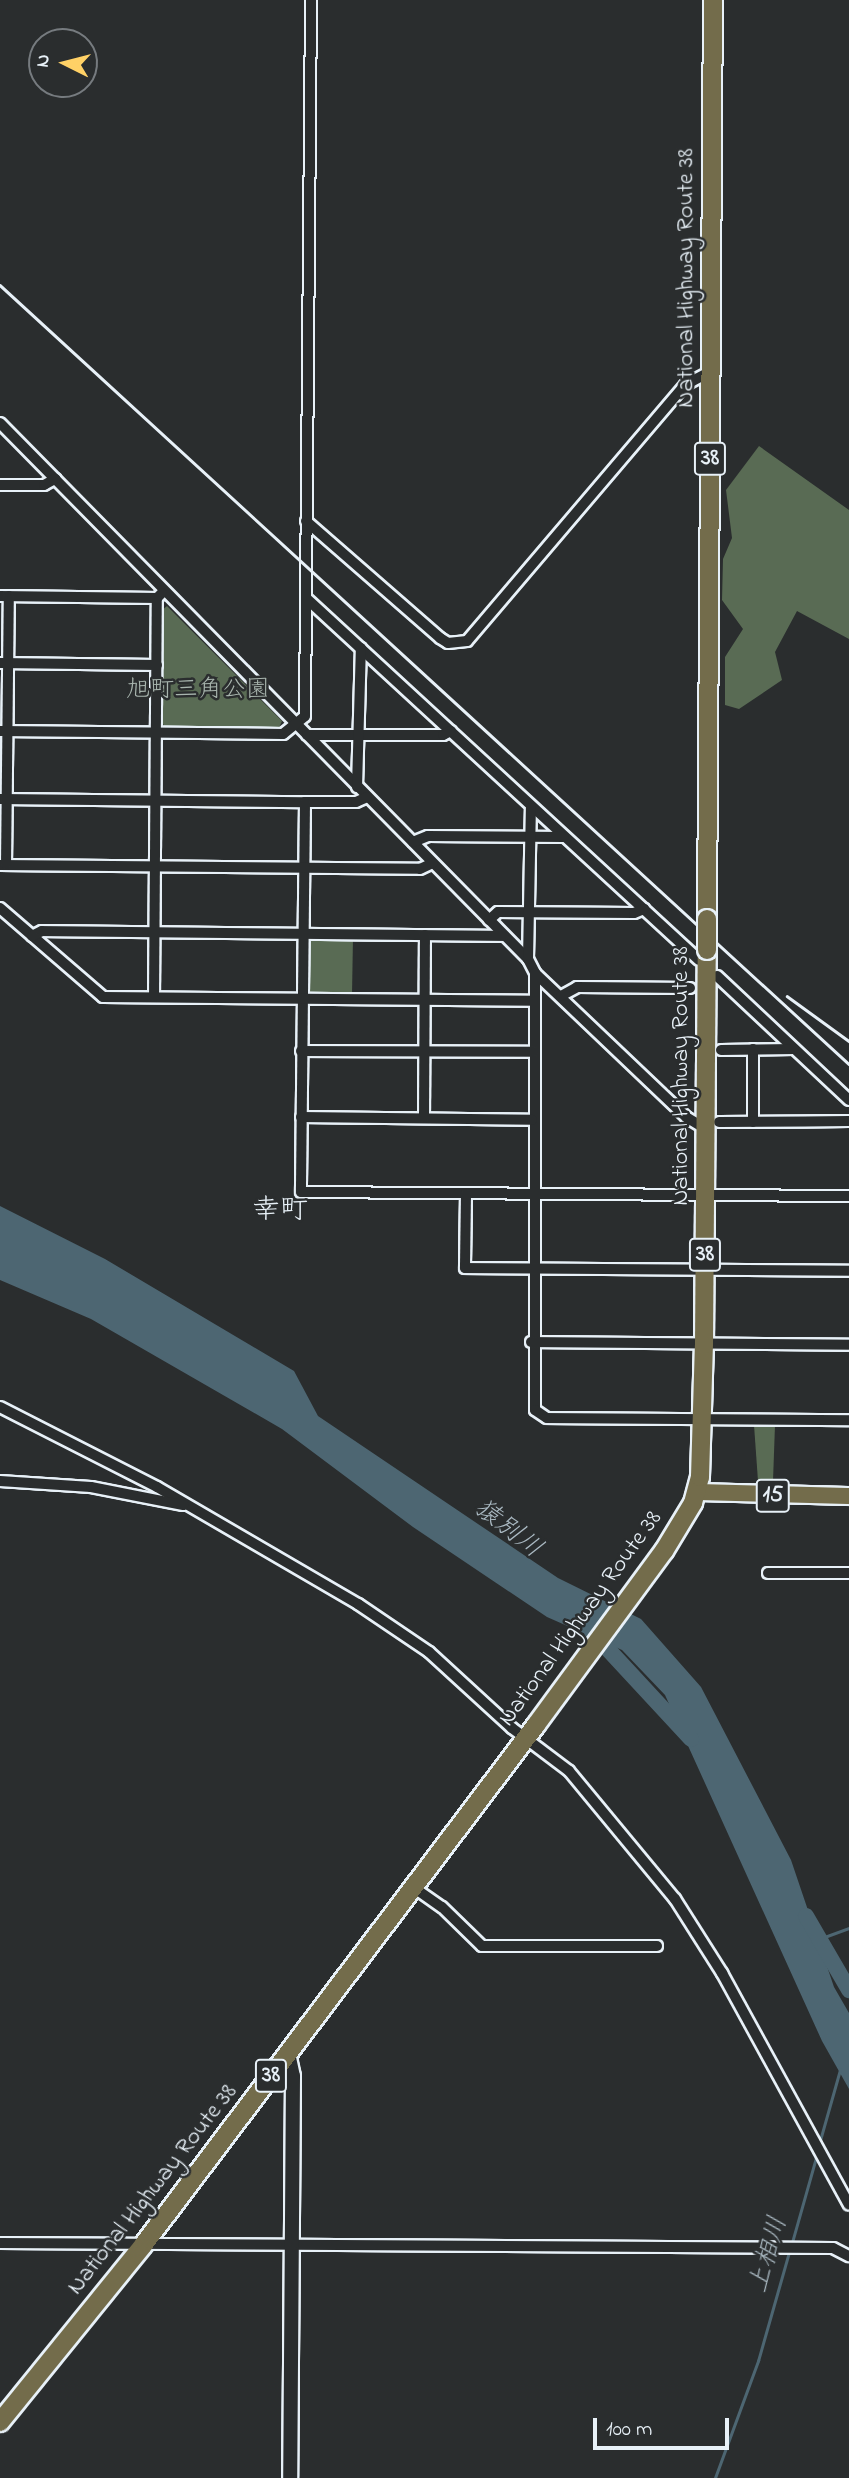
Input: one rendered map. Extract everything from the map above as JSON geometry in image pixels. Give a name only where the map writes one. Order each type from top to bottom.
[{"type":"highway","name":"National Highway Route 38","points":[[0,2422],[144,2244],[532,1730],[664,1551],[697,1492],[702,1419],[706,1195],[712,1126],[703,955],[708,919],[713,0]]},
{"type":"main road","name":"15","points":[[697,1492],[849,1496]]},
{"type":"street","points":[[3,731],[283,734],[298,726],[305,716],[311,0]]},
{"type":"street","points":[[306,521],[440,638],[448,643],[467,641],[685,384],[711,370]]},
{"type":"street","points":[[0,423],[161,594],[307,735],[528,959],[535,973],[629,1064],[712,1126],[753,1122],[849,1121]]},
{"type":"street","points":[[0,485],[44,485],[55,479]]},
{"type":"street","points":[[161,594],[5,596],[3,865],[420,869],[433,863]]},
{"type":"street","points":[[154,997],[157,665],[161,594]]},
{"type":"street","points":[[306,598],[531,808],[644,909],[703,955]]},
{"type":"street","points":[[357,786],[361,648]]},
{"type":"street","points":[[4,663],[157,665]]},
{"type":"street","points":[[307,735],[443,735],[451,731]]},
{"type":"street","points":[[3,799],[356,802],[367,797]]},
{"type":"street","points":[[305,802],[301,1192],[849,1196]]},
{"type":"street","points":[[528,959],[531,808]]},
{"type":"street","points":[[413,842],[428,836],[564,837]]},
{"type":"street","points":[[0,908],[103,997],[534,1001]]},
{"type":"street","points":[[489,920],[498,912],[644,909]]},
{"type":"street","points":[[32,936],[42,931],[504,936]]},
{"type":"street","points":[[424,1118],[425,935]]},
{"type":"street","points":[[535,973],[531,1342],[532,1403],[538,1415],[849,1420]]},
{"type":"street","points":[[717,976],[849,1100]]},
{"type":"street","points":[[561,996],[577,987],[690,988]]},
{"type":"street","points":[[753,1049],[753,1122]]},
{"type":"street","points":[[721,1050],[794,1049]]},
{"type":"street","points":[[301,1051],[534,1052]]},
{"type":"street","points":[[301,1117],[532,1120]]},
{"type":"street","points":[[466,1194],[465,1268],[849,1271]]},
{"type":"street","points":[[531,1342],[849,1346]]},
{"type":"street","points":[[0,1407],[191,1507],[358,1604],[429,1652],[512,1728],[532,1730],[618,1825],[675,1899],[722,1973],[849,2205]]},
{"type":"street","points":[[0,1481],[91,1486],[191,1507]]},
{"type":"street","points":[[768,1573],[849,1573]]},
{"type":"street","points":[[412,1887],[442,1907],[482,1946],[657,1946]]},
{"type":"street","points":[[288,2053],[293,2068],[290,2478]]},
{"type":"street","points":[[0,2243],[833,2248],[847,2256]]},
{"type":"green space","points":[[759,446],[849,510],[849,639],[797,611],[775,652],[782,680],[739,709],[725,705],[725,657],[743,629],[722,600],[723,559],[732,538],[726,490]]},
{"type":"green space","name":"旭町三角公園","points":[[167,606],[282,721],[278,730],[166,728],[160,720],[161,611]]},
{"type":"green space","points":[[307,937],[353,938],[352,994],[306,993]]},
{"type":"green space","points":[[754,1425],[775,1425],[773,1481],[758,1481]]},
{"type":"water","points":[[0,1206],[105,1259],[294,1371],[318,1416],[558,1578],[641,1619],[701,1687],[791,1860],[834,1987],[849,2013],[849,2089],[822,2041],[665,1695],[622,1650],[547,1617],[413,1527],[282,1429],[91,1319],[0,1280]]},
{"type":"waterway","name":"猿別川","points":[[592,1632],[691,1739]]},
{"type":"waterway","name":"猿別川","points":[[806,1916],[849,1990]]},
{"type":"waterway","points":[[819,1939],[849,1928]]},
{"type":"waterway","name":"上相川","points":[[819,2144],[840,2070]]},
{"type":"waterway","name":"上相川","points":[[791,2246],[817,2154]]},
{"type":"waterway","name":"上相川","points":[[715,2478],[758,2361],[789,2252]]},
{"type":"railway","points":[[0,285],[849,1064]]},
{"type":"railway","points":[[787,996],[849,1041]]},
{"type":"district","name":"幸町","points":[[280,1212]]}]
